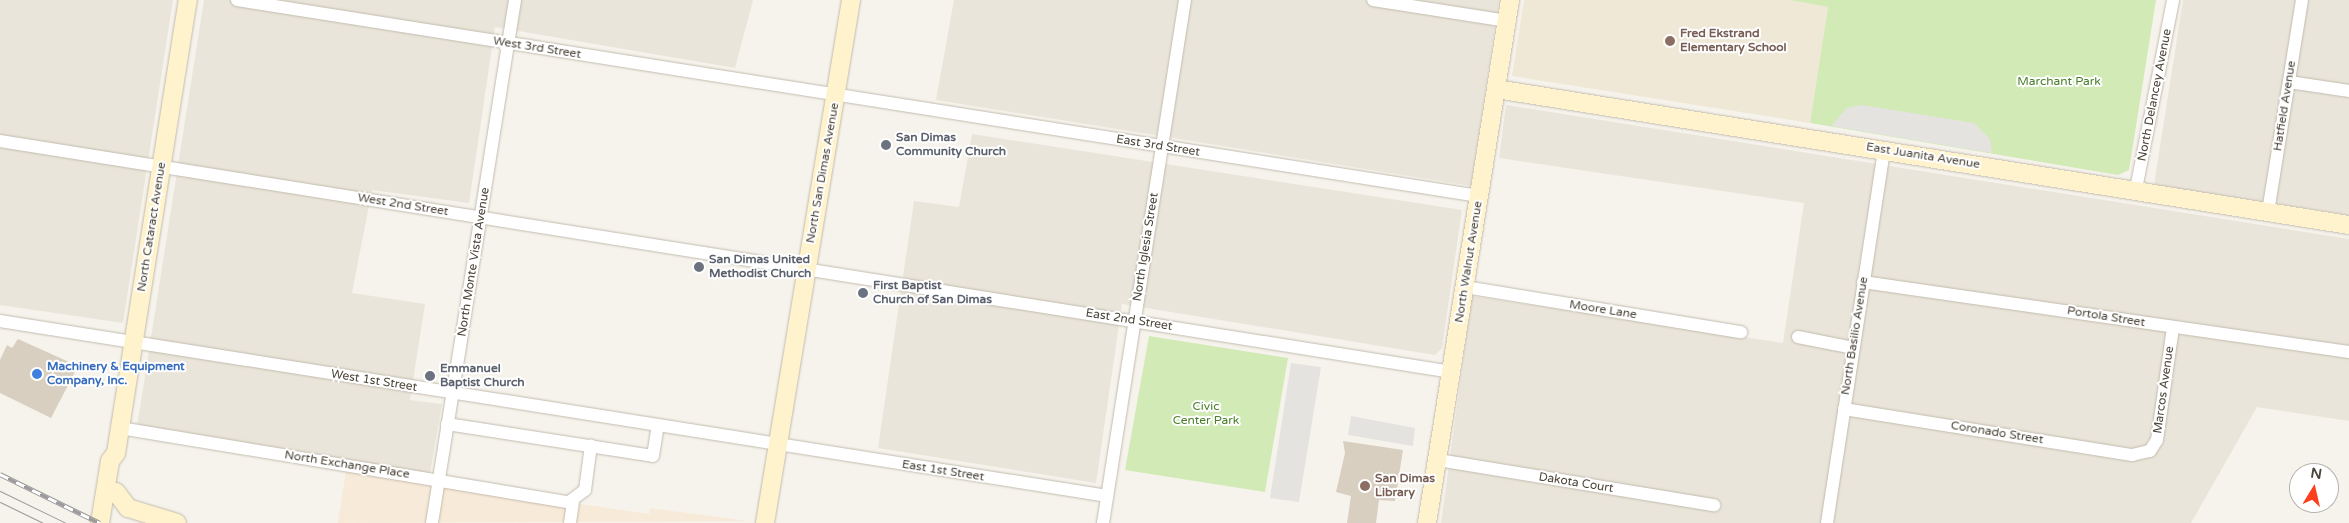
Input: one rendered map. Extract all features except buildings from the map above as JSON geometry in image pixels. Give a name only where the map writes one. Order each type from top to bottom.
[{"type":"street","name":"North Cataract Avenue","points":[[116,453],[188,0]]},
{"type":"street","name":"West 3rd Street","points":[[237,0],[836,95]]},
{"type":"street","name":"North Monte Vista Avenue","points":[[432,523],[515,0]]},
{"type":"street","name":"North San Dimas Avenue","points":[[765,523],[851,0]]},
{"type":"street","name":"North Iglesia Street","points":[[1103,523],[1185,0]]},
{"type":"street","points":[[1373,0],[1507,21]]},
{"type":"street","name":"North Walnut Avenue","points":[[1427,523],[1510,0]]},
{"type":"street","name":"North Delancey Avenue","points":[[2136,190],[2173,0]]},
{"type":"street","name":"Hatfield Avenue","points":[[2268,212],[2302,0]]},
{"type":"street","points":[[2289,82],[2349,91]]},
{"type":"street","name":"East Juanita Avenue","points":[[1496,89],[2136,190],[2349,226]]},
{"type":"street","name":"East 3rd Street","points":[[836,95],[1479,196]]},
{"type":"street","name":"West 2nd Street","points":[[0,141],[806,269]]},
{"type":"street","name":"North Basilio Avenue","points":[[1827,523],[1884,150]]},
{"type":"street","name":"East 2nd Street","points":[[806,269],[1452,372]]},
{"type":"street","name":"Portola Street","points":[[1864,282],[2349,352]]},
{"type":"street","name":"Moore Lane","points":[[1465,287],[1741,332]]},
{"type":"street","name":"West 1st Street","points":[[0,321],[778,446]]},
{"type":"street","name":"Marcos Avenue","points":[[2150,451],[2157,440],[2173,327]]},
{"type":"street","points":[[1798,337],[1853,348]]},
{"type":"street","name":"Coronado Street","points":[[1844,409],[2132,455],[2150,451]]},
{"type":"street","points":[[447,424],[654,456],[658,426]]},
{"type":"street","name":"North Exchange Place","points":[[120,428],[439,481],[573,501]]},
{"type":"street","points":[[570,523],[573,501],[584,490],[591,446]]},
{"type":"street","name":"East 1st Street","points":[[778,446],[1108,496]]},
{"type":"street","points":[[100,523],[110,461],[116,453],[120,462],[111,523]]},
{"type":"street","name":"Dakota Court","points":[[1438,460],[1714,505]]},
{"type":"street","points":[[116,492],[128,508],[177,523]]},
{"type":"shaded area","points":[[0,0],[173,0],[123,323],[0,305]]},
{"type":"shaded area","points":[[204,0],[753,0],[735,68],[495,27],[469,203],[372,190],[352,293],[425,304],[410,400],[442,404],[430,474],[137,427]]},
{"type":"shaded area","points":[[954,0],[1499,0],[1471,186],[936,100]]},
{"type":"shaded area","name":"Fred Ekstrand Elementary School","points":[[1524,0],[1790,0],[1828,7],[1810,123],[1512,76]]},
{"type":"shaded area","points":[[2183,0],[2349,0],[2349,215],[2154,185]]},
{"type":"shaded area","points":[[1506,105],[2349,239],[2349,421],[2257,407],[2191,523],[1441,523],[1472,296],[1783,343],[1804,203],[1499,158]]},
{"type":"shaded area","points":[[1862,105],[1974,123],[1990,139],[1992,153],[1831,126],[1847,108]]},
{"type":"shaded area","points":[[972,134],[1462,210],[1442,348],[1435,355],[1122,304],[1096,483],[878,448],[914,201],[959,207]]},
{"type":"shaded area","points":[[1291,363],[1321,367],[1299,502],[1270,498]]},
{"type":"shaded area","points":[[1351,416],[1415,428],[1413,446],[1348,435]]},
{"type":"shaded area","points":[[346,470],[649,514],[650,508],[748,521],[338,523]]},
{"type":"green space","name":"Marchant Park","points":[[1790,0],[2156,0],[2129,170],[2118,175],[1810,123],[1828,7]]},
{"type":"green space","name":"Civic Center Park","points":[[1149,336],[1288,358],[1265,492],[1125,470]]},
{"type":"tram line","points":[[0,491],[66,523]]},
{"type":"tram line","points":[[0,502],[43,523]]},
{"type":"railway","points":[[0,474],[100,523]]},
{"type":"place","name":"Fred Ekstrand Elementary School","points":[[1670,41]]},
{"type":"place","name":"San Dimas Community Church","points":[[886,145]]},
{"type":"place","name":"San Dimas United Methodist Church","points":[[699,267]]},
{"type":"place","name":"First Baptist Church of San Dimas","points":[[863,293]]},
{"type":"place","name":"Machinery & Equipment Company, Inc.","points":[[37,374]]},
{"type":"place","name":"Emmanuel Baptist Church","points":[[430,376]]},
{"type":"place","name":"San Dimas Library","points":[[1365,486]]}]
